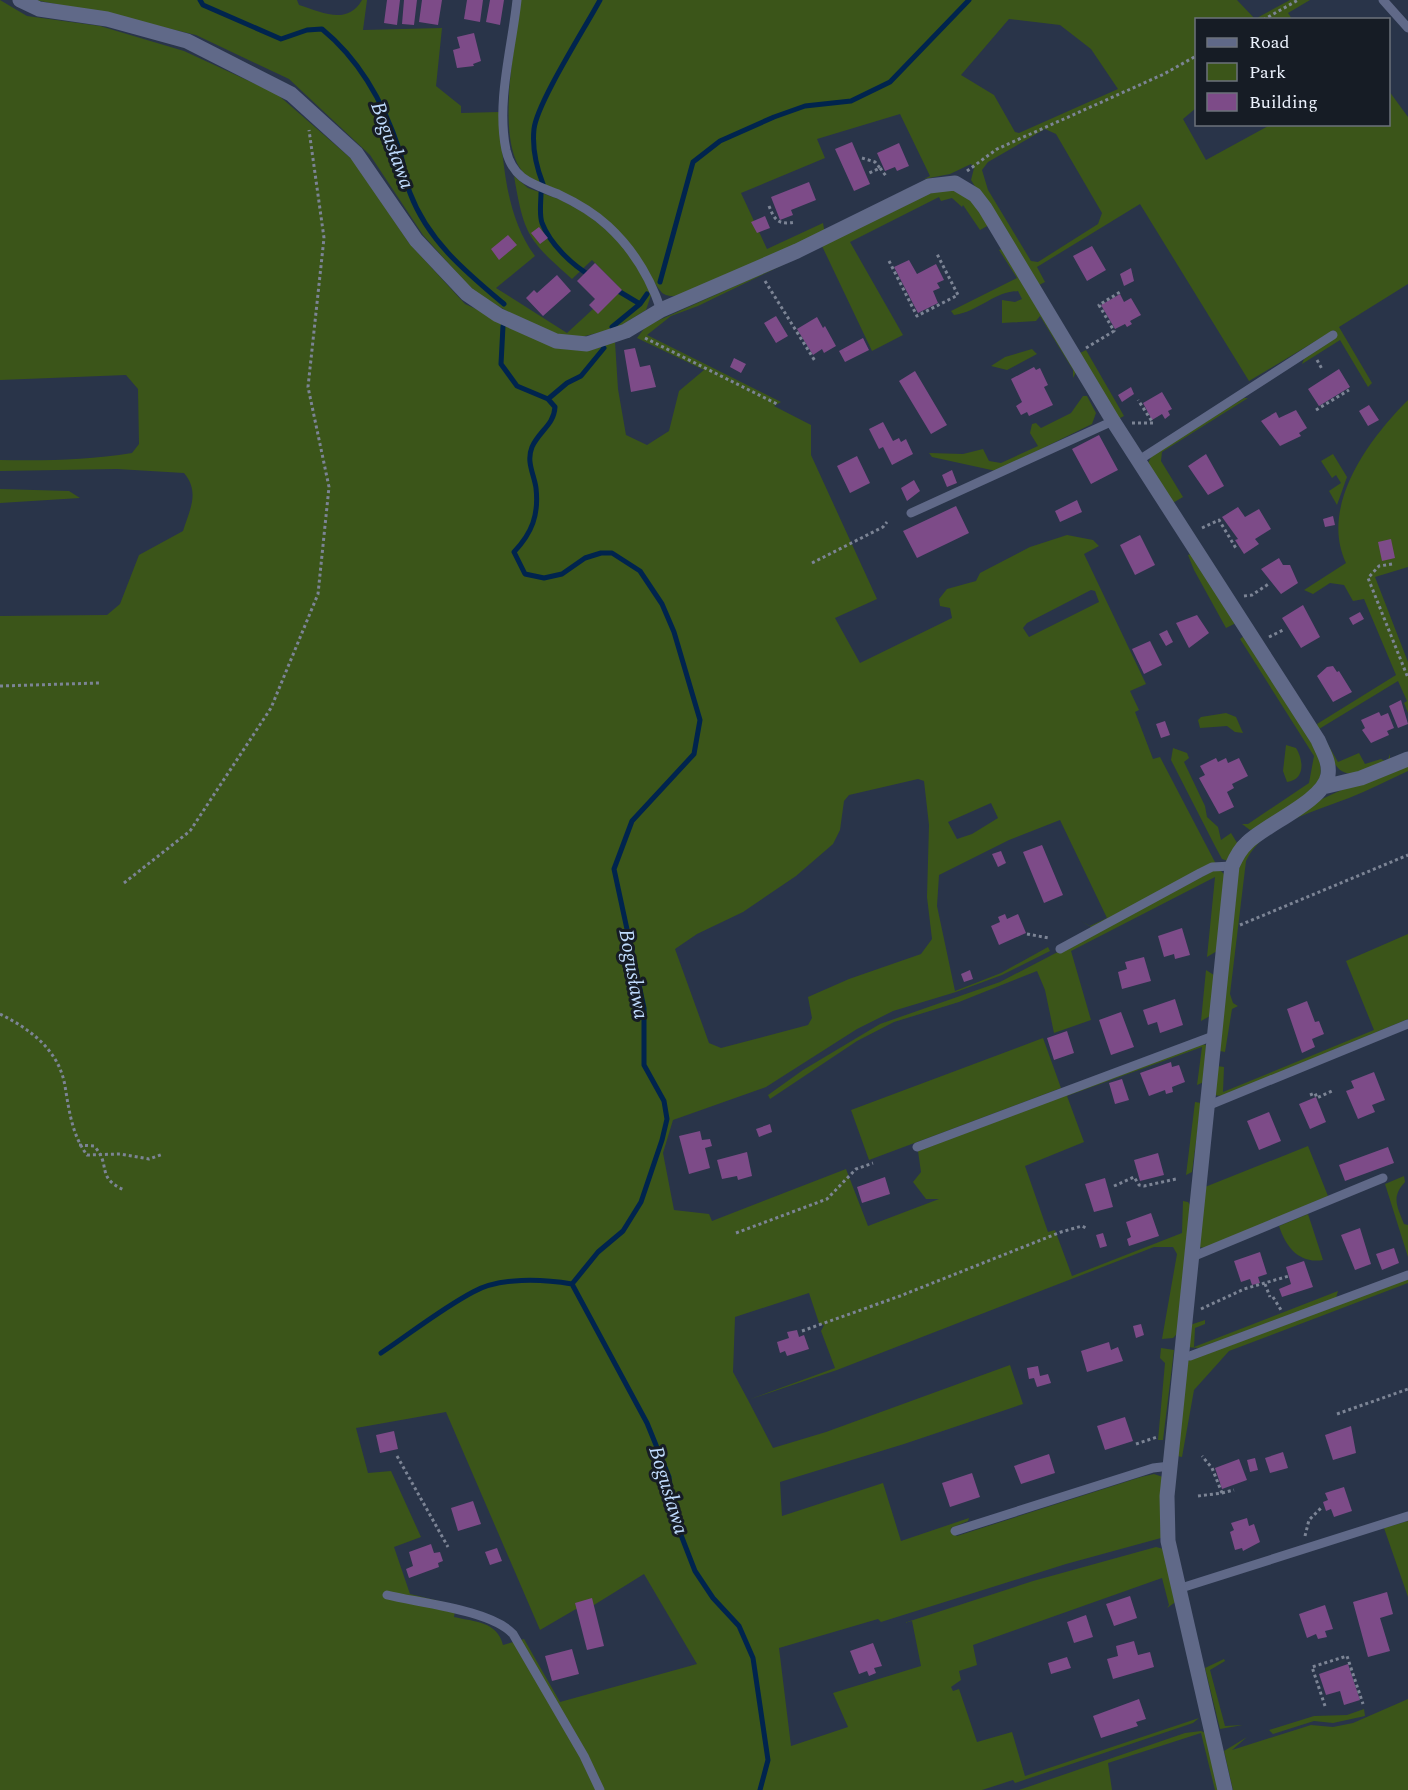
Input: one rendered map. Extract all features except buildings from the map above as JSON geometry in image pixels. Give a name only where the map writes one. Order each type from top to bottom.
[{"type":"street","points":[[20,0],[39,9],[107,19],[187,40],[272,82],[306,108],[356,153],[416,240],[466,294],[498,315],[556,341],[587,344],[626,331],[661,310],[797,251],[917,191],[942,183],[955,183],[975,195],[985,208],[1120,421],[1139,460],[1318,740],[1328,762],[1328,777],[1323,787],[1300,807],[1247,843],[1232,866],[1181,1356],[1167,1496],[1168,1541],[1225,1790]]},
{"type":"street","points":[[1323,787],[1360,778],[1408,759]]},
{"type":"lane","points":[[517,0],[504,100],[506,148],[510,163],[518,176],[530,185],[559,195],[607,225],[641,264],[661,310]]},
{"type":"lane","points":[[1383,0],[1408,27]]},
{"type":"lane","points":[[1139,460],[1333,335]]},
{"type":"lane","points":[[911,513],[1120,421]]},
{"type":"lane","points":[[1060,949],[1212,867],[1232,866]]},
{"type":"lane","points":[[1207,1107],[1408,1024]]},
{"type":"lane","points":[[917,1147],[1216,1035]]},
{"type":"lane","points":[[1192,1257],[1383,1178]]},
{"type":"lane","points":[[1181,1356],[1190,1356],[1408,1275]]},
{"type":"lane","points":[[955,1531],[1153,1468],[1170,1466]]},
{"type":"lane","points":[[1178,1589],[1408,1516]]},
{"type":"lane","points":[[387,1595],[475,1615],[505,1625],[552,1702],[600,1790]]},
{"type":"path","points":[[1266,18],[1298,0]]},
{"type":"path","points":[[955,183],[980,160],[997,149],[1164,74],[1195,57]]},
{"type":"path","points":[[124,883],[190,831],[271,708],[318,594],[328,487],[308,387],[324,238],[306,108]]},
{"type":"path","points":[[862,158],[875,162],[886,176]]},
{"type":"path","points":[[868,173],[879,166]]},
{"type":"path","points":[[769,206],[775,220],[780,223],[795,222]]},
{"type":"path","points":[[889,261],[917,316],[958,295],[936,254]]},
{"type":"path","points":[[762,275],[815,361]]},
{"type":"path","points":[[1085,348],[1114,331],[1099,304],[1120,292]]},
{"type":"path","points":[[626,331],[777,404]]},
{"type":"path","points":[[1316,410],[1349,390]]},
{"type":"path","points":[[1120,421],[1152,423],[1138,400]]},
{"type":"path","points":[[1200,525],[1203,529],[1219,520],[1237,550]]},
{"type":"path","points":[[812,563],[884,527],[887,522]]},
{"type":"path","points":[[1392,564],[1379,566],[1368,578],[1408,678]]},
{"type":"path","points":[[1239,597],[1252,595],[1270,583]]},
{"type":"path","points":[[1265,639],[1283,630]]},
{"type":"path","points":[[0,686],[99,683]]},
{"type":"path","points":[[1226,922],[1239,925],[1249,922],[1408,855]]},
{"type":"path","points":[[1027,934],[1049,938]]},
{"type":"path","points":[[0,1014],[24,1025],[42,1040],[57,1064],[65,1083],[68,1110],[79,1145],[87,1155],[120,1154],[149,1159],[163,1154]]},
{"type":"path","points":[[1310,1095],[1315,1093],[1317,1098],[1334,1090]]},
{"type":"path","points":[[79,1145],[94,1146],[103,1156],[105,1175],[110,1184],[124,1190]]},
{"type":"path","points":[[736,1233],[827,1199],[856,1169],[873,1163]]},
{"type":"path","points":[[1114,1186],[1134,1177],[1139,1185],[1144,1186],[1176,1179]]},
{"type":"path","points":[[802,1331],[890,1300],[1061,1232],[1082,1226],[1086,1228]]},
{"type":"path","points":[[1201,1309],[1244,1288],[1289,1276]]},
{"type":"path","points":[[1264,1284],[1271,1297],[1285,1312]]},
{"type":"path","points":[[1337,1414],[1408,1389]]},
{"type":"path","points":[[1136,1443],[1159,1437]]},
{"type":"path","points":[[397,1456],[448,1547]]},
{"type":"path","points":[[1202,1456],[1212,1468],[1222,1493]]},
{"type":"path","points":[[1198,1496],[1234,1490]]},
{"type":"path","points":[[1305,1536],[1309,1520],[1322,1507]]},
{"type":"path","points":[[1324,1706],[1312,1667],[1347,1656],[1363,1704]]},
{"type":"green space","points":[[0,0],[27,16],[100,26],[184,51],[277,94],[355,162],[409,243],[465,304],[565,349],[588,351],[615,342],[618,389],[626,435],[647,445],[669,431],[679,391],[704,370],[637,338],[646,326],[791,261],[698,306],[671,316],[647,335],[781,402],[774,406],[811,425],[811,455],[877,599],[835,618],[860,663],[952,618],[950,608],[940,606],[939,599],[947,589],[976,581],[980,573],[1030,547],[1067,535],[1093,540],[1099,546],[1084,554],[1146,684],[1130,691],[1139,710],[1135,712],[1153,759],[1160,757],[1216,864],[1091,927],[1081,921],[1090,926],[1107,918],[1060,820],[1009,840],[939,875],[937,906],[955,991],[1001,973],[1048,947],[1050,951],[1002,975],[956,992],[893,1011],[857,1029],[766,1087],[673,1120],[663,1153],[674,1210],[709,1214],[712,1221],[846,1169],[868,1226],[939,1199],[926,1199],[913,1182],[921,1172],[918,1151],[1201,1044],[1206,1045],[1204,1082],[1197,1085],[1202,1047],[1067,1096],[1084,1142],[1025,1166],[1048,1232],[1055,1230],[1072,1276],[1182,1233],[1183,1201],[1188,1202],[1190,1205],[1177,1334],[1173,1338],[1162,1339],[1177,1254],[1173,1247],[1154,1247],[837,1370],[748,1400],[773,1448],[826,1432],[1010,1365],[1023,1404],[780,1482],[782,1516],[883,1483],[901,1541],[969,1518],[968,1521],[951,1528],[951,1533],[957,1536],[1141,1477],[1154,1474],[1163,1477],[1161,1538],[1066,1564],[881,1622],[878,1619],[779,1648],[791,1746],[848,1727],[833,1693],[921,1666],[912,1621],[904,1623],[1033,1581],[1156,1547],[1164,1549],[1177,1601],[1167,1608],[1169,1605],[1162,1578],[973,1645],[977,1665],[959,1671],[961,1680],[951,1687],[953,1691],[959,1689],[977,1742],[1012,1732],[1025,1776],[1199,1718],[1193,1723],[1015,1783],[1013,1780],[982,1790],[0,1790],[0,616],[107,615],[120,604],[139,555],[183,531],[193,494],[189,480],[184,473],[117,469],[0,471],[0,460],[66,460],[99,457],[132,453],[139,444],[138,389],[126,375],[0,380]],"holes":[[[1091,590],[1095,591],[1099,602],[1029,637],[1023,628],[1027,623]],[[918,779],[924,781],[929,825],[927,897],[932,939],[921,954],[849,979],[808,997],[812,1018],[808,1025],[721,1048],[709,1043],[675,949],[697,934],[743,912],[796,876],[833,844],[840,830],[844,801],[849,795]],[[991,803],[998,818],[972,834],[957,839],[948,822]],[[809,1293],[819,1323],[824,1325],[821,1331],[835,1368],[748,1400],[733,1372],[735,1317]],[[446,1412],[540,1630],[576,1609],[594,1605],[644,1574],[697,1664],[560,1702],[524,1639],[503,1645],[496,1631],[490,1627],[454,1617],[456,1605],[410,1594],[394,1547],[421,1537],[391,1471],[368,1473],[356,1428]]]},
{"type":"green space","points":[[35,0],[297,0],[299,5],[325,13],[342,15],[356,8],[362,0],[367,0],[363,30],[442,28],[436,86],[461,106],[461,113],[499,112],[504,168],[511,206],[525,240],[535,256],[496,288],[567,333],[618,286],[592,260],[572,279],[546,255],[530,235],[525,224],[514,176],[528,188],[561,200],[588,215],[611,234],[628,253],[643,277],[651,295],[646,310],[617,328],[569,340],[510,313],[474,292],[423,235],[370,155],[289,79],[196,35],[108,14]]},
{"type":"green space","points":[[521,0],[1237,0],[1254,18],[1195,18],[1195,109],[1183,119],[1206,160],[1268,126],[1390,126],[1390,92],[1408,117],[1408,284],[1339,327],[1372,383],[1368,387],[1340,340],[1302,364],[1304,359],[1337,335],[1334,330],[1249,381],[1140,204],[1037,267],[1045,282],[1037,286],[971,180],[974,168],[971,164],[950,174],[924,179],[930,176],[900,114],[817,139],[825,158],[741,193],[767,249],[823,223],[825,234],[682,295],[666,295],[656,285],[622,235],[601,220],[539,185],[528,177],[517,163],[511,143],[509,120],[512,67]],"holes":[[[1009,19],[1060,25],[1091,49],[1118,89],[1019,133],[1015,132],[994,95],[961,75]],[[1045,129],[1056,134],[1102,213],[1098,224],[1038,262],[1031,261],[988,190],[982,170],[988,162]]]},
{"type":"green space","points":[[1290,0],[1310,0],[1288,13],[1291,18],[1257,18]]},
{"type":"green space","points":[[944,188],[969,195],[989,225],[980,230],[963,205],[962,207],[952,198],[941,201],[939,197],[850,242],[903,335],[872,351],[822,246],[917,198]]},
{"type":"green space","points":[[1003,248],[1077,370],[1073,378],[1073,370],[1040,316],[1036,321],[1002,323],[1002,300],[1015,302],[1022,299],[1018,291],[1002,294],[963,313],[954,315],[951,311],[1017,278],[999,250]]},
{"type":"green space","points":[[1032,349],[1037,354],[1007,370],[991,366],[1005,357]]},
{"type":"green space","points":[[1086,350],[1124,416],[1118,419],[1078,354]]},
{"type":"green space","points":[[1083,396],[1087,396],[1096,413],[1092,424],[996,471],[932,457],[929,453],[963,454],[983,449],[989,461],[1001,463],[1038,446],[1030,433],[1032,424],[1036,423],[1041,428],[1071,413]]},
{"type":"green space","points":[[1244,398],[1248,398],[1162,452],[1161,461],[1183,497],[1171,504],[1147,465],[1152,455]]},
{"type":"green space","points":[[1408,400],[1408,567],[1375,577],[1408,662],[1408,713],[1404,703],[1407,701],[1398,681],[1319,729],[1317,724],[1396,675],[1364,599],[1353,601],[1344,585],[1330,583],[1313,594],[1304,590],[1346,563],[1339,541],[1339,519],[1343,497],[1364,454]]},
{"type":"green space","points":[[1333,454],[1347,477],[1337,505],[1329,491],[1341,483],[1336,475],[1332,478],[1321,461]]},
{"type":"green space","points":[[0,489],[69,491],[80,498],[0,503]]},
{"type":"green space","points":[[1191,554],[1236,623],[1226,628],[1194,570],[1188,555]]},
{"type":"green space","points":[[1245,635],[1317,749],[1321,770],[1316,783],[1300,800],[1267,823],[1250,830],[1242,824],[1248,824],[1309,783],[1314,756],[1240,639]]},
{"type":"green space","points":[[1226,713],[1236,717],[1243,733],[1235,732],[1227,726],[1200,728],[1198,720],[1201,717]]},
{"type":"green space","points":[[1319,729],[1338,762],[1359,753],[1365,764],[1381,759],[1387,762],[1390,754],[1390,762],[1358,773],[1341,770],[1335,764]]},
{"type":"green space","points":[[1286,745],[1296,748],[1301,764],[1297,778],[1287,782],[1283,771]]},
{"type":"green space","points":[[1173,748],[1187,753],[1189,758],[1184,762],[1205,806],[1207,817],[1218,827],[1221,840],[1231,833],[1239,846],[1228,861],[1222,859],[1171,760]]},
{"type":"green space","points":[[1408,763],[1408,771],[1277,828],[1254,848],[1246,861],[1230,994],[1233,1003],[1238,1006],[1232,1009],[1225,1052],[1220,1051],[1238,865],[1249,848],[1267,832],[1313,804]]},
{"type":"green space","points":[[1220,870],[1226,876],[1217,951],[1207,957],[1215,877],[1071,951],[1091,1020],[1054,1033],[1045,990],[1037,971],[959,1002],[894,1022],[857,1041],[770,1099],[768,1095],[803,1070],[880,1024],[1000,982],[1213,871]]},
{"type":"green space","points":[[1408,934],[1408,1019],[1222,1096],[1212,1095],[1217,1066],[1224,1067],[1223,1092],[1374,1030],[1346,961]]},
{"type":"green space","points":[[1206,970],[1214,975],[1210,1016],[1201,1021]]},
{"type":"green space","points":[[1043,1038],[1061,1088],[869,1160],[851,1110]]},
{"type":"green space","points":[[1195,1102],[1201,1103],[1192,1172],[1186,1175]]},
{"type":"green space","points":[[1308,1146],[1328,1196],[1205,1248],[1199,1247],[1205,1187]]},
{"type":"green space","points":[[1404,1176],[1405,1182],[1398,1192],[1397,1202],[1404,1224],[1408,1225],[1408,1257],[1385,1184]]},
{"type":"green space","points":[[1308,1214],[1323,1260],[1315,1261],[1300,1257],[1285,1241],[1279,1226]]},
{"type":"green space","points":[[1408,1279],[1408,1283],[1229,1351],[1194,1390],[1182,1457],[1177,1456],[1187,1361]]},
{"type":"green space","points":[[1338,1291],[1336,1298],[1199,1348],[1187,1347],[1190,1325],[1205,1320],[1205,1324],[1195,1328],[1194,1347]]},
{"type":"green space","points":[[1161,1348],[1174,1350],[1163,1440],[1158,1440],[1165,1363],[1160,1358]]},
{"type":"green space","points":[[1408,1521],[1408,1597],[1384,1528]]},
{"type":"green space","points":[[1224,1659],[1225,1661],[1210,1670],[1225,1726],[1243,1725],[1220,1729],[1205,1668]]},
{"type":"green space","points":[[1408,1699],[1408,1790],[1233,1790],[1224,1751],[1247,1737],[1232,1750],[1311,1725],[1333,1727],[1353,1723]]},
{"type":"green space","points":[[1364,1709],[1365,1716],[1333,1723],[1314,1721],[1273,1734],[1269,1730],[1314,1716],[1347,1715]]},
{"type":"green space","points":[[1201,1731],[1206,1733],[1221,1790],[1215,1790],[1201,1733],[1108,1763],[1112,1790],[1019,1790],[1185,1733]]},
{"type":"waterway","name":"Bogusława","points":[[200,0],[203,5],[281,39],[307,30],[322,29],[336,41],[359,69],[379,101],[400,152],[410,193],[427,226],[449,254],[504,304]]},
{"type":"waterway","points":[[543,184],[534,150],[534,129],[537,117],[552,84],[600,0]]},
{"type":"waterway","points":[[660,282],[693,162],[720,141],[774,117],[805,106],[851,101],[890,82],[969,0]]},
{"type":"waterway","points":[[541,193],[542,223],[550,239],[576,266],[591,276]]},
{"type":"waterway","points":[[615,289],[640,304]]},
{"type":"waterway","points":[[612,327],[640,304],[647,294]]},
{"type":"waterway","name":"Bogusława","points":[[503,326],[501,364],[517,386],[548,399],[555,407],[552,419],[535,441],[530,452],[537,498],[535,515],[530,531],[514,552],[525,574],[544,578],[562,574],[585,558],[601,553],[612,553],[640,571],[662,604],[674,632],[700,720],[694,754],[632,821],[614,869],[644,1008],[644,1065],[664,1101],[667,1119],[641,1202],[623,1231],[598,1252],[572,1284],[647,1423],[669,1477],[674,1517],[695,1571],[713,1598],[739,1626],[753,1658],[768,1760],[760,1790]]},
{"type":"waterway","points":[[548,399],[567,383],[581,376],[604,348]]},
{"type":"waterway","points":[[381,1353],[449,1306],[484,1287],[521,1280],[572,1284]]}]
